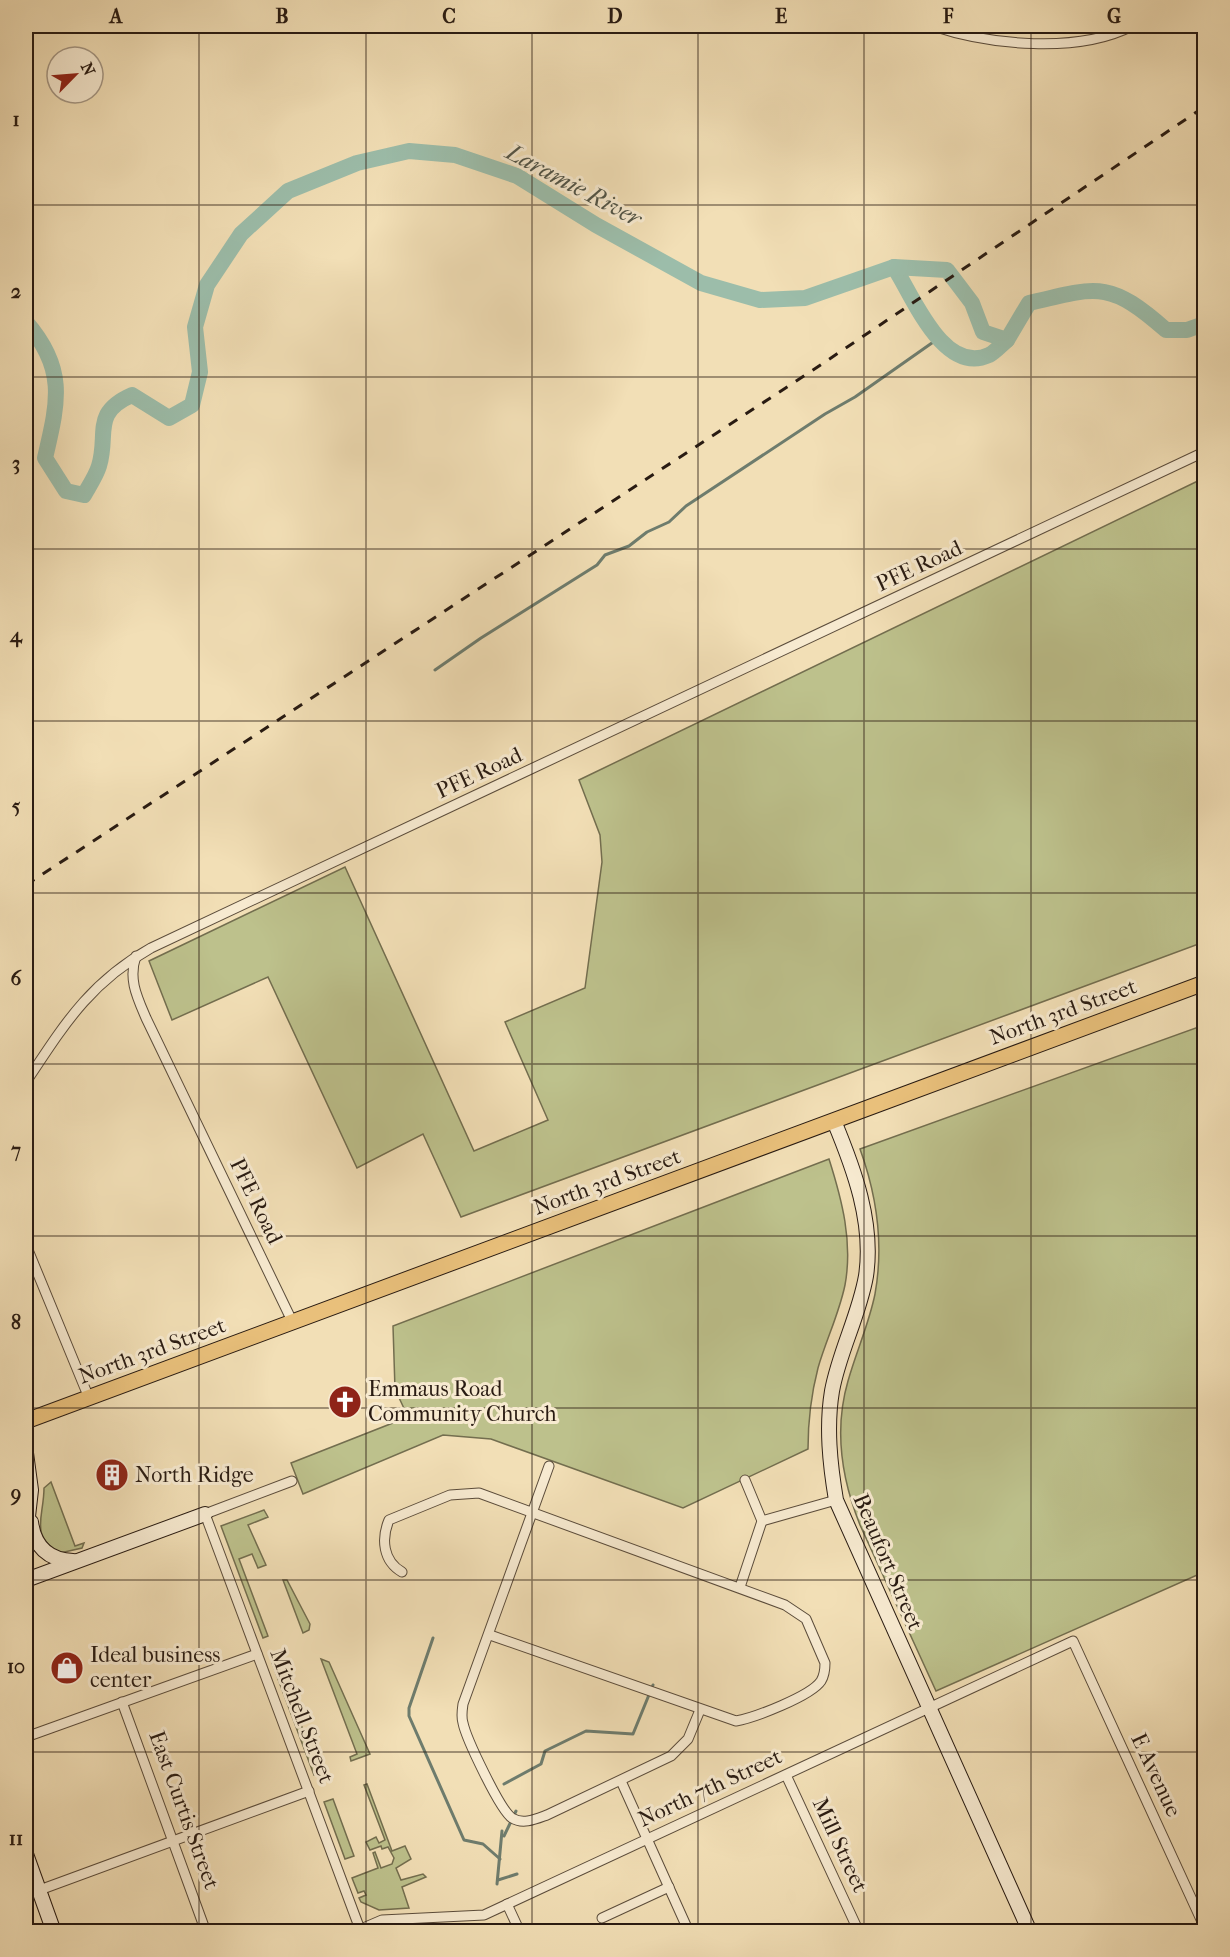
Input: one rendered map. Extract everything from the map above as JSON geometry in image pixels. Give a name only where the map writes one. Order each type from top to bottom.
[{"type":"main road","name":"North 3rd Street","points":[[26,1421],[1204,983]]},
{"type":"street","points":[[933,26],[991,41],[1038,44],[1114,35],[1132,26]]},
{"type":"street","name":"PFE Road","points":[[293,1323],[146,1018],[133,987],[133,965],[136,956],[1204,452]]},
{"type":"street","points":[[26,1081],[86,996],[136,956]]},
{"type":"street","name":"Beaufort Street","points":[[834,1121],[856,1181],[864,1212],[867,1246],[866,1275],[832,1390],[829,1447],[836,1500],[1030,1932]]},
{"type":"street","points":[[26,1245],[89,1398]]},
{"type":"street","points":[[26,1453],[31,1490],[26,1534]]},
{"type":"street","points":[[549,1466],[490,1635],[463,1704],[463,1724],[495,1794],[510,1817],[531,1821],[671,1756],[688,1739],[700,1710]]},
{"type":"street","points":[[26,1580],[292,1480]]},
{"type":"street","points":[[740,1587],[762,1521],[745,1480]]},
{"type":"street","points":[[402,1572],[393,1567],[387,1557],[383,1537],[389,1520],[400,1513],[450,1495],[479,1494],[785,1605],[806,1619],[825,1663],[820,1683],[808,1691],[749,1719],[736,1720],[700,1710],[490,1635]]},
{"type":"street","points":[[762,1521],[836,1500]]},
{"type":"street","points":[[30,1514],[32,1530],[39,1546],[53,1558],[76,1561]]},
{"type":"street","name":"Mitchell Street","points":[[205,1514],[309,1791],[358,1931]]},
{"type":"street","name":"North 7th Street","points":[[358,1931],[382,1920],[484,1915],[1073,1641]]},
{"type":"street","name":"E Avenue","points":[[1073,1641],[1204,1929]]},
{"type":"street","points":[[26,1737],[257,1654]]},
{"type":"street","name":"East Curtis Street","points":[[122,1702],[206,1932]]},
{"type":"street","name":"Mill Street","points":[[786,1774],[859,1932]]},
{"type":"street","points":[[621,1780],[689,1932]]},
{"type":"street","points":[[32,1892],[309,1791]]},
{"type":"street","points":[[26,1854],[32,1892],[54,1932]]},
{"type":"street","points":[[602,1918],[669,1887]]},
{"type":"street","points":[[507,1904],[520,1932]]},
{"type":"green space","points":[[1204,478],[1204,942],[461,1217],[423,1134],[357,1168],[268,977],[172,1020],[149,961],[345,867],[474,1151],[548,1120],[505,1022],[585,988],[602,862],[600,835],[579,780]]},
{"type":"green space","points":[[1204,1025],[1204,1572],[936,1691],[860,1525],[849,1490],[842,1454],[841,1417],[844,1399],[866,1327],[878,1275],[879,1239],[875,1202],[860,1149]]},
{"type":"green space","points":[[829,1159],[845,1221],[847,1269],[842,1296],[816,1378],[810,1408],[808,1449],[683,1508],[491,1439],[443,1435],[303,1494],[291,1463],[408,1417],[395,1389],[393,1326]]},
{"type":"green space","points":[[51,1482],[75,1546],[84,1543],[82,1548],[60,1553],[44,1540],[40,1525],[44,1488]]},
{"type":"green space","points":[[264,1510],[268,1517],[248,1525],[266,1565],[258,1568],[252,1554],[239,1559],[268,1636],[263,1638],[221,1526]]},
{"type":"green space","points":[[283,1580],[287,1580],[310,1624],[309,1630],[303,1633]]},
{"type":"green space","points":[[321,1659],[329,1662],[370,1754],[351,1761],[350,1757],[357,1754]]},
{"type":"green space","points":[[272,1663],[279,1665],[319,1773],[314,1775]]},
{"type":"green space","points":[[367,1784],[392,1851],[405,1846],[411,1859],[396,1868],[401,1880],[423,1874],[426,1877],[402,1887],[409,1908],[379,1910],[361,1902],[359,1898],[366,1895],[364,1891],[358,1893],[352,1878],[378,1868],[373,1853],[375,1852],[381,1868],[392,1864],[394,1858],[388,1847],[382,1849],[381,1846],[370,1850],[366,1842],[376,1837],[379,1843],[385,1840],[364,1785]]},
{"type":"green space","points":[[333,1799],[354,1856],[345,1859],[324,1802]]},
{"type":"waterway","name":"Laramie River","points":[[26,322],[48,355],[56,387],[56,403],[45,458],[66,491],[84,495],[99,466],[106,417],[119,402],[132,395],[169,418],[192,405],[200,372],[195,327],[207,285],[241,234],[288,191],[357,163],[409,151],[455,155],[517,176],[596,225],[701,283],[760,300],[805,298],[894,267],[947,270],[972,303],[983,332],[1007,340],[1029,303],[1088,291],[1116,295],[1147,314],[1166,330],[1187,330],[1204,324]]},
{"type":"waterway","name":"Laramie River","points":[[894,267],[931,329],[943,344],[957,354],[972,358],[989,355],[1007,340]]},
{"type":"waterway","points":[[435,670],[481,638],[597,565],[605,555],[629,546],[647,532],[669,522],[686,506],[825,414],[855,397],[939,338]]},
{"type":"waterway","points":[[433,1638],[409,1708],[409,1716],[464,1840],[483,1844],[500,1859]]},
{"type":"waterway","points":[[504,1784],[541,1764],[545,1751],[586,1731],[633,1734],[653,1685]]},
{"type":"waterway","points":[[504,1836],[516,1811]]},
{"type":"waterway","points":[[497,1884],[502,1831]]},
{"type":"waterway","points":[[498,1880],[517,1874]]},
{"type":"railway","points":[[26,885],[813,370],[1204,107]]},
{"type":"place","name":"Emmaus Road Community Church","points":[[345,1402]]},
{"type":"place","name":"North Ridge","points":[[112,1475]]},
{"type":"place","name":"Ideal business center","points":[[67,1668]]}]
